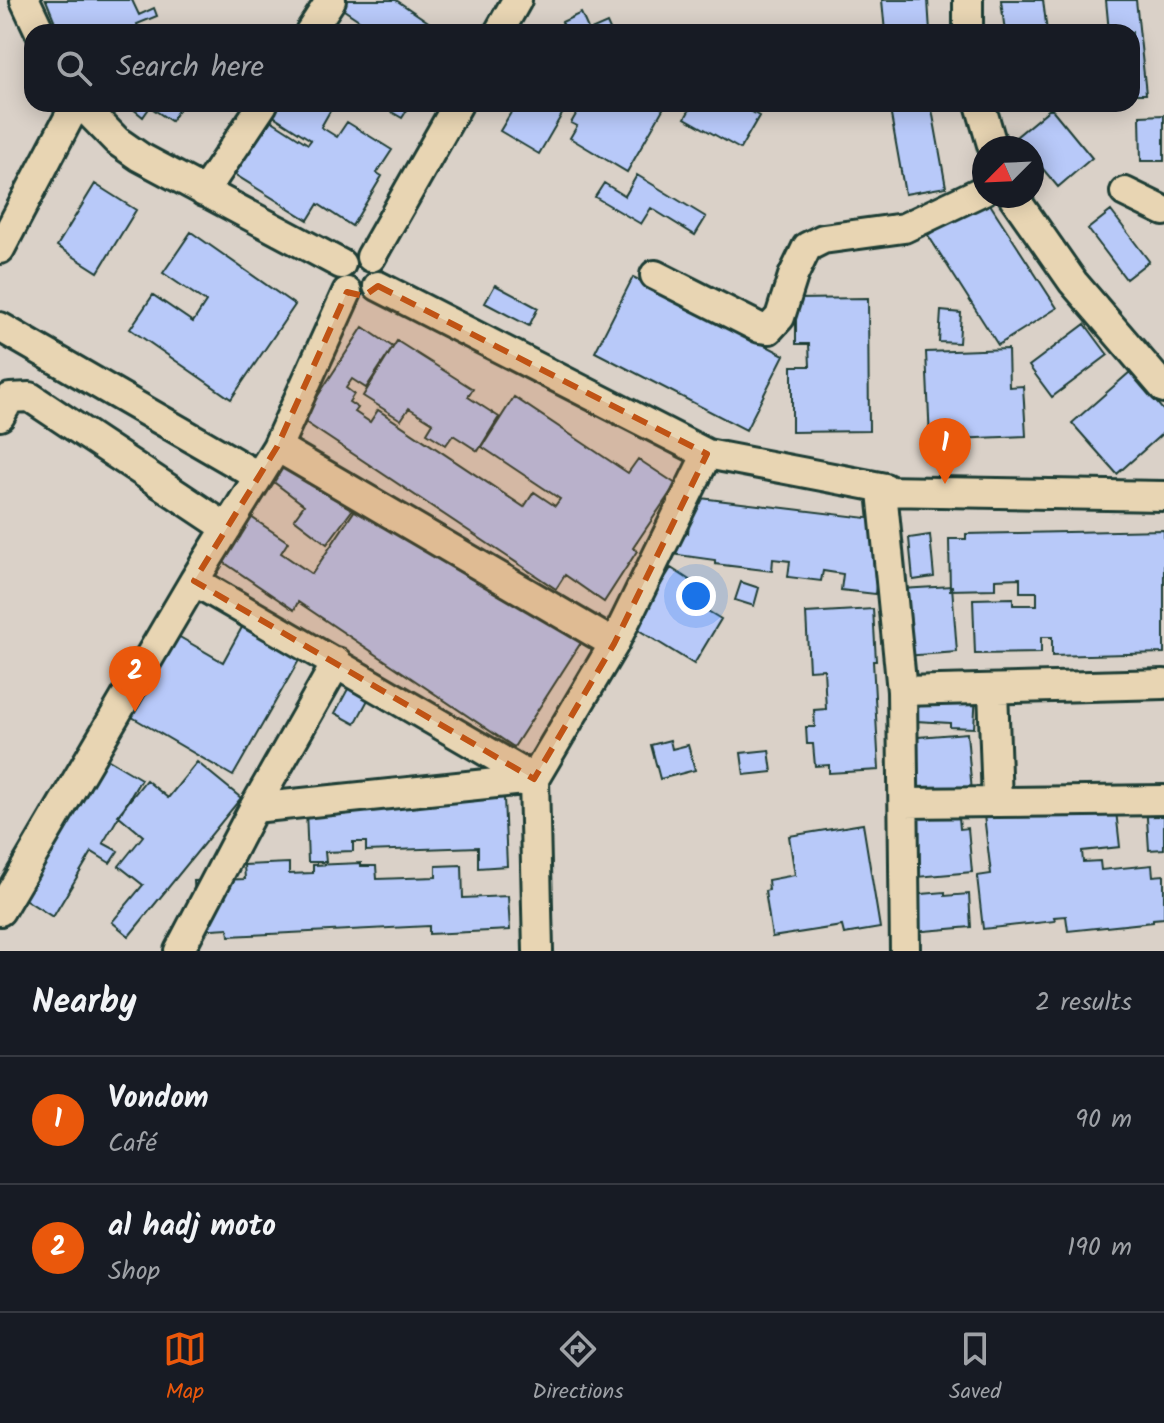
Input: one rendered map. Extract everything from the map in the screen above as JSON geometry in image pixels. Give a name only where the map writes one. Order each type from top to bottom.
[{"type":"street","points":[[25,0],[36,24]]},
{"type":"street","points":[[315,24],[331,0]]},
{"type":"street","points":[[504,24],[517,0]]},
{"type":"street","points":[[968,0],[968,24]]},
{"type":"street","points":[[0,249],[74,112]]},
{"type":"street","points":[[86,112],[117,141],[140,157],[341,264]]},
{"type":"street","points":[[204,192],[258,112]]},
{"type":"street","points":[[371,257],[453,112]]},
{"type":"street","points":[[982,112],[989,136]]},
{"type":"street","points":[[1125,192],[1164,211]]},
{"type":"street","points":[[655,275],[760,328],[769,329],[780,317],[793,276],[807,247],[823,239],[904,228],[972,196]]},
{"type":"street","points":[[1021,208],[1073,282],[1164,388]]},
{"type":"street","points":[[357,253],[371,257],[381,270],[378,286],[364,296],[347,292],[338,276],[341,264],[357,253]]},
{"type":"street","points":[[378,286],[707,454],[885,488],[882,491],[902,691],[905,951]]},
{"type":"street","points":[[0,910],[194,581],[277,447],[347,292]]},
{"type":"street","points":[[0,327],[258,476]]},
{"type":"street","points":[[0,416],[10,398],[30,397],[227,528]]},
{"type":"street","points":[[277,447],[614,644]]},
{"type":"street","points":[[538,951],[534,779],[614,644],[707,454]]},
{"type":"street","points":[[882,491],[1164,496]]},
{"type":"street","points":[[194,581],[534,779]]},
{"type":"street","points":[[179,951],[254,808],[337,662]]},
{"type":"street","points":[[902,691],[1164,684]]},
{"type":"street","points":[[993,689],[997,802]]},
{"type":"street","points":[[254,808],[534,779]]},
{"type":"street","points":[[905,803],[1164,800]]},
{"type":"highlighted area","points":[[378,286],[707,454],[614,644],[534,779],[194,581],[277,447],[347,292],[364,296]]},
{"type":"building","points":[[46,0],[132,0],[139,15],[154,8],[157,16],[137,24],[56,24]]},
{"type":"building","points":[[329,0],[396,0],[431,24],[365,24]]},
{"type":"building","points":[[882,0],[928,0],[930,24],[884,24]]},
{"type":"building","points":[[1001,0],[1043,0],[1046,24],[1004,24]]},
{"type":"building","points":[[1106,0],[1136,0],[1139,24],[1108,24]]},
{"type":"building","points":[[581,13],[586,24],[563,24]]},
{"type":"building","points":[[1140,38],[1146,94],[1140,94]]},
{"type":"building","points":[[158,112],[177,112],[171,121]]},
{"type":"building","points":[[267,112],[329,112],[321,127],[337,137],[347,122],[392,150],[377,173],[382,176],[352,226],[318,204],[308,220],[226,169],[269,119],[308,144],[311,140]]},
{"type":"building","points":[[392,112],[406,112],[402,118]]},
{"type":"building","points":[[511,112],[563,112],[539,154],[500,131]]},
{"type":"building","points":[[577,112],[661,112],[627,172],[570,138],[577,126],[571,123]]},
{"type":"building","points":[[688,112],[752,112],[759,116],[740,149],[685,118]]},
{"type":"building","points":[[890,112],[932,112],[946,187],[905,194]]},
{"type":"building","points":[[1046,112],[1054,112],[1092,158],[1058,187],[1044,170],[1044,136],[1017,136]]},
{"type":"building","points":[[1164,115],[1164,161],[1141,161],[1140,116]]},
{"type":"building","points":[[637,175],[706,217],[695,235],[651,208],[641,224],[595,197],[604,183],[625,196]]},
{"type":"building","points":[[95,184],[136,210],[98,272],[57,246]]},
{"type":"building","points":[[972,207],[992,208],[1057,308],[998,345],[928,235]]},
{"type":"building","points":[[1111,211],[1149,261],[1126,279],[1088,229]]},
{"type":"building","points":[[191,232],[295,305],[231,399],[130,329],[153,295],[193,322],[206,302],[163,273]]},
{"type":"building","points":[[633,277],[784,355],[746,430],[595,352]]},
{"type":"building","points":[[495,285],[538,308],[529,326],[485,303]]},
{"type":"building","points":[[868,298],[869,431],[792,432],[792,366],[810,366],[809,344],[796,344],[796,299]]},
{"type":"building","points":[[941,311],[961,313],[959,343],[939,342]]},
{"type":"building","points":[[1085,324],[1108,355],[1052,397],[1029,366]]},
{"type":"building","points":[[363,327],[393,347],[366,388],[352,379],[346,388],[354,394],[349,402],[358,408],[355,412],[370,422],[378,410],[524,507],[534,492],[555,506],[560,499],[482,447],[514,397],[628,473],[638,459],[676,484],[633,548],[637,551],[604,602],[565,575],[556,589],[302,420]]},
{"type":"building","points":[[397,341],[473,389],[468,397],[499,417],[478,451],[453,435],[446,445],[427,433],[433,423],[409,408],[401,420],[363,396]]},
{"type":"building","points":[[1008,349],[1009,387],[1023,386],[1026,436],[930,440],[926,352]]},
{"type":"building","points":[[1130,372],[1164,411],[1164,432],[1117,474],[1072,423]]},
{"type":"building","points":[[287,459],[353,509],[327,544],[294,519],[304,505],[271,480]]},
{"type":"building","points":[[365,495],[582,641],[514,747],[298,602],[294,610],[216,557],[245,513],[288,542],[281,553],[312,574]]},
{"type":"building","points":[[692,497],[884,520],[875,594],[841,590],[843,574],[823,571],[821,581],[788,577],[790,561],[773,559],[772,571],[715,564],[715,560],[671,554],[674,531],[688,533]]},
{"type":"building","points":[[1164,530],[1164,653],[1052,656],[1052,637],[1041,637],[1041,653],[975,654],[973,599],[1013,598],[1013,605],[1037,605],[1037,592],[1020,592],[1020,578],[995,579],[995,589],[950,590],[949,539],[966,539],[966,534]]},
{"type":"building","points":[[930,535],[934,577],[913,580],[909,538]]},
{"type":"building","points":[[671,568],[702,588],[693,602],[721,619],[694,664],[624,621],[649,580],[660,586]]},
{"type":"building","points":[[741,582],[759,588],[754,606],[735,600]]},
{"type":"building","points":[[952,586],[957,652],[905,656],[901,589]]},
{"type":"building","points":[[873,609],[879,770],[829,773],[829,765],[815,766],[813,744],[807,744],[806,727],[815,727],[814,710],[826,709],[824,669],[809,670],[806,613]]},
{"type":"building","points":[[246,620],[303,653],[233,776],[120,710],[171,632],[223,662]]},
{"type":"building","points":[[349,687],[369,698],[355,724],[335,713]]},
{"type":"building","points":[[917,689],[976,692],[974,728],[916,721]]},
{"type":"building","points":[[967,733],[974,816],[959,817],[960,829],[968,828],[972,872],[918,877],[906,738]]},
{"type":"building","points":[[670,740],[672,749],[688,745],[695,770],[660,779],[651,745]]},
{"type":"building","points":[[769,750],[772,772],[744,775],[741,753]]},
{"type":"building","points":[[102,756],[141,779],[103,843],[118,851],[110,863],[92,852],[53,917],[18,895]]},
{"type":"building","points":[[197,762],[241,798],[129,936],[112,922],[143,885],[119,866],[143,836],[118,815],[146,780],[168,798]]},
{"type":"building","points":[[1114,793],[1120,847],[1082,851],[1083,862],[1100,861],[1101,870],[1152,865],[1153,876],[1164,875],[1164,918],[1153,919],[1153,922],[1068,931],[1066,916],[1054,917],[1055,921],[983,929],[977,876],[991,874],[983,807]]},
{"type":"building","points":[[504,798],[507,866],[478,868],[478,847],[366,851],[366,842],[353,842],[353,851],[325,852],[326,862],[308,862],[306,810],[337,803]]},
{"type":"building","points":[[1164,802],[1164,849],[1149,850],[1146,803]]},
{"type":"building","points":[[863,824],[880,928],[844,934],[842,926],[772,937],[765,891],[769,890],[768,880],[795,875],[789,836]]},
{"type":"building","points":[[289,863],[289,874],[313,873],[313,865],[361,863],[361,866],[376,866],[377,879],[436,877],[436,866],[462,865],[463,898],[508,896],[510,930],[429,934],[429,926],[229,936],[228,928],[196,930],[194,881],[245,879],[244,865]]},
{"type":"building","points":[[945,892],[945,896],[969,894],[971,927],[913,932],[910,895]]},
{"type":"place","name":"Vondom","points":[[945,484]]},
{"type":"place","name":"al hadj moto","points":[[135,712]]}]
